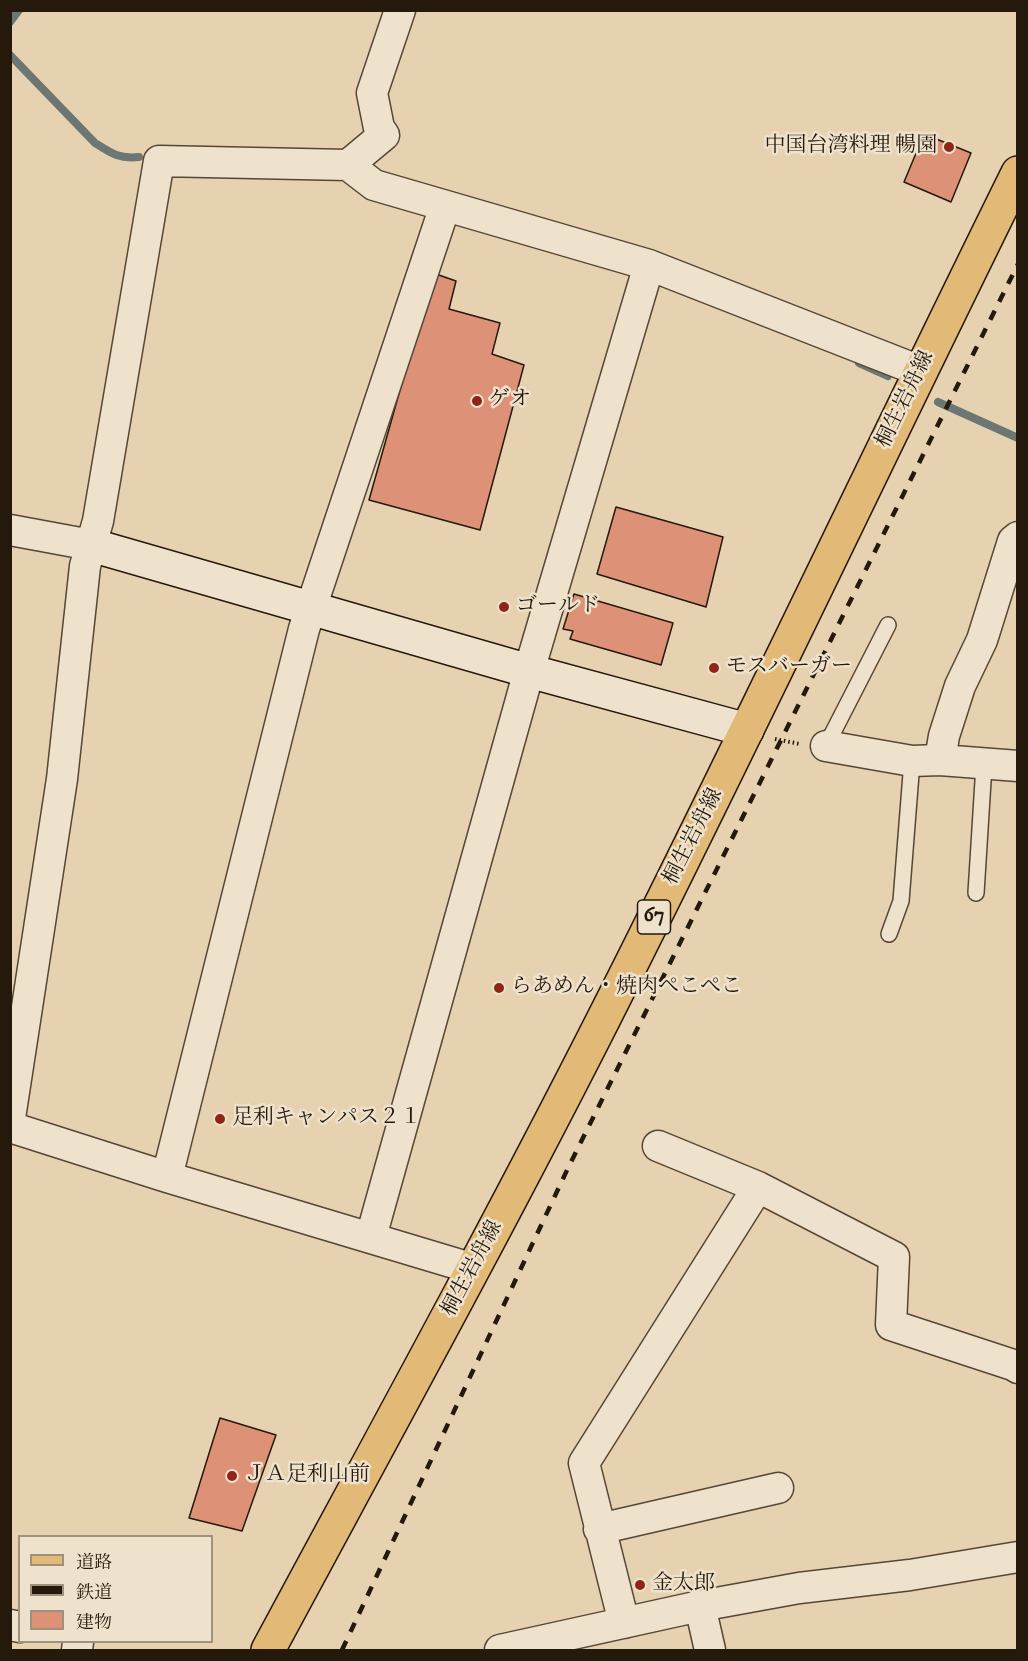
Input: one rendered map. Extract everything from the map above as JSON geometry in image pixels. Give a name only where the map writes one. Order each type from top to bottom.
[{"type":"main road","name":"桐生岩舟線","points":[[268,1650],[474,1269],[604,1017],[760,734],[920,371],[1017,173]]},
{"type":"street","points":[[348,165],[384,135],[380,128],[372,93],[400,10]]},
{"type":"street","points":[[10,1118],[62,779],[85,566],[98,521],[159,162],[348,165],[374,184],[649,265],[920,371]]},
{"type":"street","points":[[167,1177],[310,608],[445,206]]},
{"type":"street","points":[[371,1237],[529,671],[649,265]]},
{"type":"street","points":[[10,530],[91,545],[529,671],[760,734]]},
{"type":"street","points":[[926,761],[944,736],[960,686],[982,640],[1013,541],[1017,537]]},
{"type":"street","points":[[814,745],[926,761],[1017,766]]},
{"type":"street","points":[[10,1127],[167,1177],[474,1269]]},
{"type":"street","points":[[658,1146],[758,1187],[894,1257],[891,1325],[1017,1368]]},
{"type":"street","points":[[624,1623],[584,1463],[758,1187]]},
{"type":"street","points":[[599,1529],[778,1488]]},
{"type":"street","points":[[500,1650],[700,1606],[799,1588],[910,1575],[1017,1557]]},
{"type":"street","points":[[700,1606],[710,1650]]},
{"type":"lane","points":[[814,745],[888,625]]},
{"type":"lane","points":[[889,934],[901,901],[926,761]]},
{"type":"lane","points":[[976,892],[984,765]]},
{"type":"path","points":[[760,734],[814,745]]},
{"type":"building","points":[[924,134],[971,153],[951,202],[904,182]]},
{"type":"building","points":[[433,273],[456,281],[449,309],[500,323],[492,354],[524,365],[480,530],[369,500]]},
{"type":"building","points":[[616,507],[723,537],[706,607],[597,574]]},
{"type":"building","points":[[574,594],[673,623],[661,665],[570,639],[573,631],[563,629]]},
{"type":"building","name":"ＪＡ足利山前","points":[[220,1418],[276,1435],[242,1531],[189,1518]]},
{"type":"waterway","points":[[10,22],[19,10]]},
{"type":"waterway","points":[[10,55],[95,143],[116,155],[139,157]]},
{"type":"waterway","points":[[859,363],[888,376]]},
{"type":"waterway","points":[[938,402],[1018,438]]},
{"type":"railway","points":[[342,1650],[568,1168],[1018,264]]},
{"type":"place","name":"中国台湾料理 暢園","points":[[949,147]]},
{"type":"place","name":"ゲオ","points":[[477,401]]},
{"type":"place","name":"ゴールド","points":[[504,607]]},
{"type":"place","name":"モスバーガー","points":[[714,668]]},
{"type":"place","name":"らあめん・焼肉ぺこぺこ","points":[[499,988]]},
{"type":"place","name":"足利キャンパス２１","points":[[220,1119]]},
{"type":"place","name":"ＪＡ足利山前","points":[[232,1476]]},
{"type":"place","name":"金太郎","points":[[640,1585]]}]
